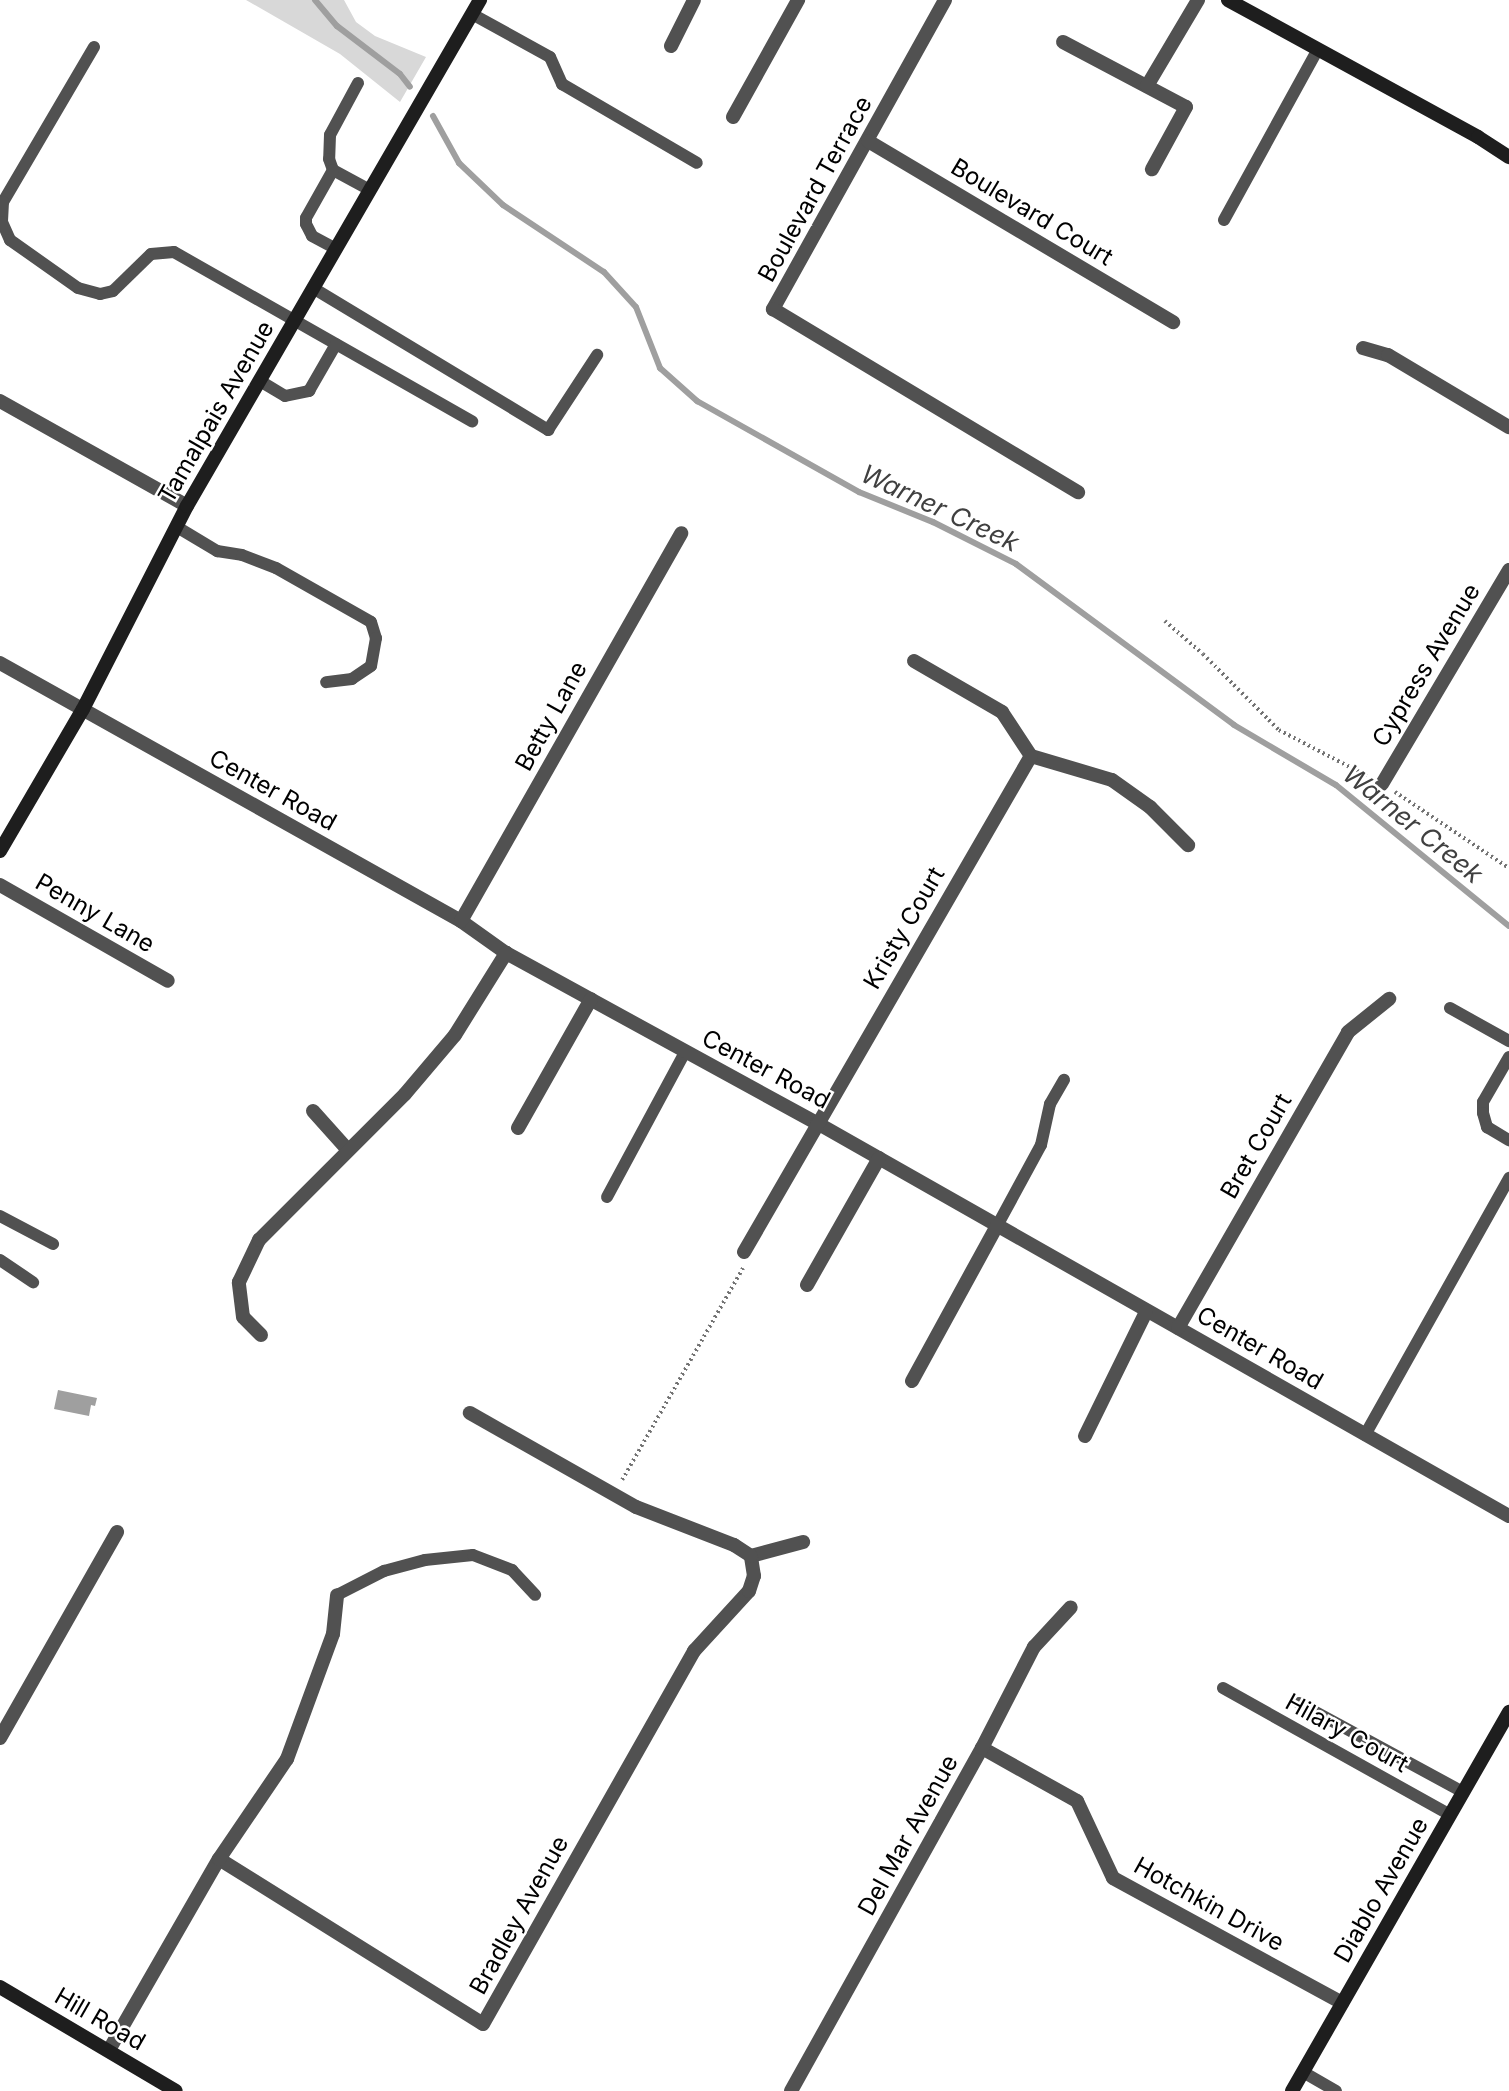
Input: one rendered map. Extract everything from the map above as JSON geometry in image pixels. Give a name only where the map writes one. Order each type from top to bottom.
[{"type":"street","name":"Tamalpais Avenue","points":[[0,851],[83,709],[187,506],[480,0]]},
{"type":"street","points":[[670,46],[694,0]]},
{"type":"street","points":[[733,117],[798,0]]},
{"type":"street","name":"Boulevard Terrace","points":[[945,0],[773,309],[1078,492]]},
{"type":"street","points":[[1147,86],[1198,0]]},
{"type":"street","points":[[1228,0],[1509,157]]},
{"type":"street","points":[[1063,43],[1186,107],[1152,169]]},
{"type":"street","name":"Boulevard Court","points":[[868,141],[1173,322]]},
{"type":"street","points":[[1363,348],[1388,355],[1509,427]]},
{"type":"street","points":[[0,401],[187,506]]},
{"type":"street","name":"Betty Lane","points":[[461,921],[681,533]]},
{"type":"street","name":"Cypress Avenue","points":[[1382,784],[1509,570]]},
{"type":"street","points":[[914,661],[1002,712],[1031,756],[1112,780],[1150,807],[1188,845]]},
{"type":"street","name":"Center Road","points":[[0,663],[461,921],[506,953],[817,1122],[1146,1312],[1509,1516]]},
{"type":"street","name":"Kristy Court","points":[[744,1252],[1031,756]]},
{"type":"street","name":"Penny Lane","points":[[0,885],[167,981]]},
{"type":"street","points":[[261,1335],[243,1317],[239,1282],[259,1240],[405,1094],[455,1035],[506,953]]},
{"type":"street","points":[[518,1128],[591,999]]},
{"type":"street","name":"Bret Court","points":[[1178,1328],[1348,1032],[1389,999]]},
{"type":"street","points":[[313,1111],[348,1150]]},
{"type":"street","points":[[807,1285],[879,1158]]},
{"type":"street","points":[[912,1381],[997,1226]]},
{"type":"street","points":[[1085,1436],[1146,1312]]},
{"type":"street","points":[[470,1413],[636,1507],[734,1545],[751,1556],[803,1542]]},
{"type":"street","points":[[0,1738],[117,1532]]},
{"type":"street","name":"Bradley Avenue","points":[[219,1859],[483,2024],[694,1651],[749,1591],[754,1576],[751,1556]]},
{"type":"street","points":[[109,2050],[219,1859],[287,1759],[333,1634],[337,1595]]},
{"type":"street","name":"Del Mar Avenue","points":[[791,2091],[982,1748],[1034,1647],[1071,1606]]},
{"type":"street","name":"Diablo Avenue","points":[[1292,2091],[1509,1712]]},
{"type":"street","name":"Hotchkin Drive","points":[[982,1748],[1077,1801],[1113,1878],[1342,2003]]},
{"type":"street","name":"Hill Road","points":[[0,1987],[176,2091]]},
{"type":"lane","points":[[472,14],[550,57],[562,84],[697,163]]},
{"type":"lane","points":[[94,47],[3,202],[2,222],[10,240],[78,288],[100,294],[113,291],[151,254],[174,252],[472,421]]},
{"type":"lane","points":[[1224,220],[1318,50]]},
{"type":"lane","points":[[358,83],[330,135],[329,159],[333,170],[370,190]]},
{"type":"lane","points":[[333,170],[306,218],[306,224],[312,236],[336,249]]},
{"type":"lane","points":[[313,288],[548,430],[597,355]]},
{"type":"lane","points":[[260,382],[285,396],[309,391],[336,344]]},
{"type":"lane","points":[[177,527],[217,551],[242,555],[276,568],[371,622],[376,638],[371,666],[352,679],[326,682]]},
{"type":"lane","points":[[1450,1008],[1509,1041]]},
{"type":"lane","points":[[607,1197],[685,1052]]},
{"type":"lane","points":[[1509,1057],[1483,1102],[1483,1120],[1487,1127],[1509,1140]]},
{"type":"lane","points":[[997,1226],[1041,1145],[1050,1104],[1064,1080]]},
{"type":"lane","points":[[1366,1435],[1509,1178]]},
{"type":"lane","points":[[0,1216],[53,1244]]},
{"type":"lane","points":[[0,1260],[33,1282]]},
{"type":"lane","points":[[337,1595],[384,1570],[425,1560],[474,1555],[512,1570],[535,1595]]},
{"type":"lane","name":"Hilary Court","points":[[1223,1688],[1450,1815]]},
{"type":"lane","points":[[1299,1703],[1463,1793]]},
{"type":"lane","points":[[1303,2072],[1336,2091]]},
{"type":"path","points":[[1165,621],[1203,654],[1279,730],[1382,784],[1509,868]]},
{"type":"path","points":[[614,1494],[743,1272],[744,1252]]},
{"type":"shaded area","points":[[246,0],[344,0],[356,22],[375,36],[426,57],[400,102],[340,54]]},
{"type":"shaded area","points":[[58,1390],[97,1398],[95,1406],[91,1405],[89,1416],[54,1409]]},
{"type":"waterway","name":"Warner Creek","points":[[315,0],[337,26],[400,74],[410,87]]},
{"type":"waterway","name":"Warner Creek","points":[[433,116],[459,163],[503,205],[604,272],[636,307],[660,368],[697,401],[859,492],[933,522],[1016,564],[1234,725],[1336,785],[1509,926]]}]
